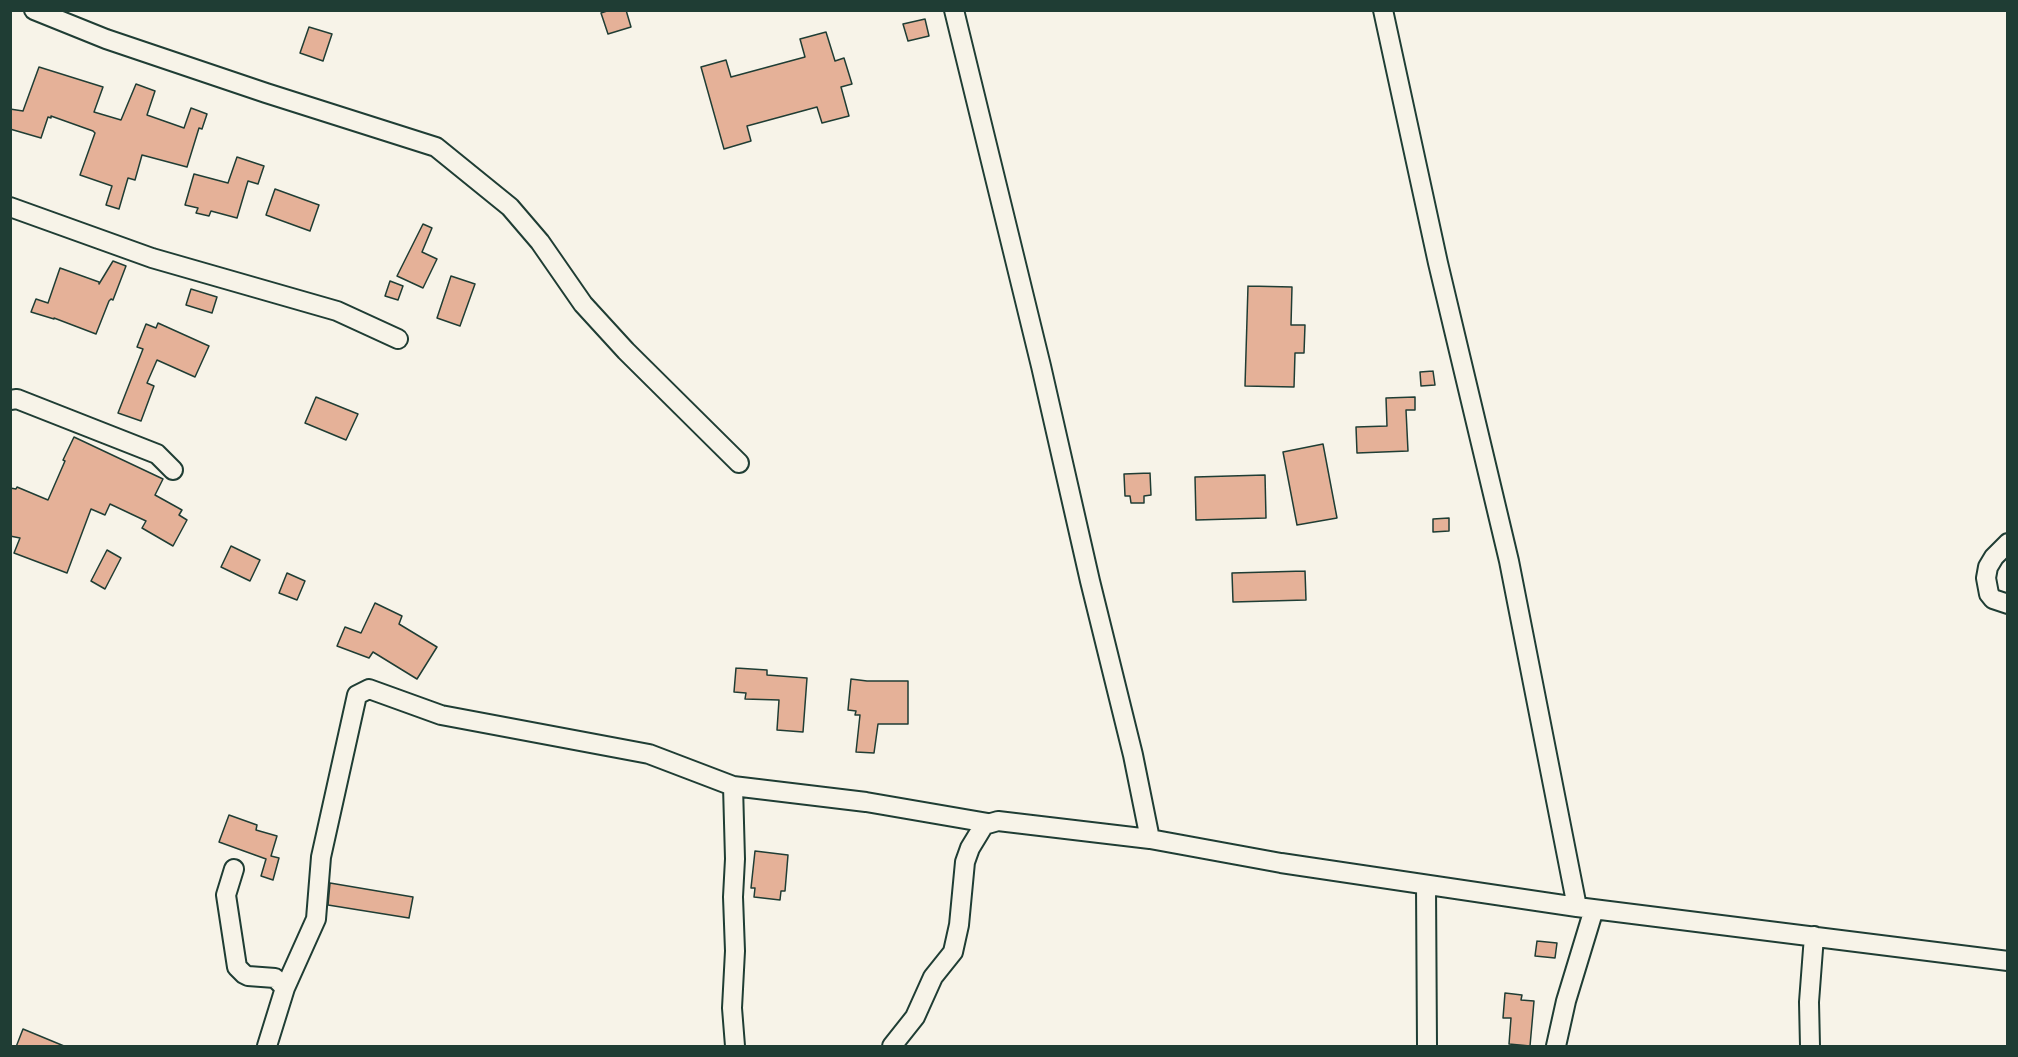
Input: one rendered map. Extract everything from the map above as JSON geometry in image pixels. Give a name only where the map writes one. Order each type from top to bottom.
[{"type":"street","points":[[34,10],[106,39],[436,147],[510,207],[540,242],[583,304],[626,351],[739,463]]},
{"type":"street","points":[[954,10],[1133,754],[1150,839]]},
{"type":"street","points":[[1383,10],[1438,263],[1509,561],[1586,908],[1556,1047]]},
{"type":"street","points":[[10,207],[152,258],[337,311],[399,339]]},
{"type":"street","points":[[10,400],[17,399],[157,454],[173,470]]},
{"type":"street","points":[[2007,543],[1988,567],[1986,578],[1989,594],[1994,599],[2007,604]]},
{"type":"street","points":[[267,1047],[285,988],[316,919],[321,857],[357,695],[369,689],[441,715],[649,754],[733,786],[866,802],[988,823],[998,821],[1150,839],[1426,886],[1586,908],[2007,961]]},
{"type":"street","points":[[733,786],[735,951],[732,1008],[735,1047]]},
{"type":"street","points":[[892,1047],[915,1017],[933,977],[953,952],[959,925],[965,862],[977,835],[988,823]]},
{"type":"street","points":[[234,869],[226,895],[237,968],[248,976],[275,978],[285,988]]},
{"type":"street","points":[[1426,886],[1427,1047]]},
{"type":"street","points":[[1810,1047],[1809,1002],[1814,936]]},
{"type":"building","points":[[610,10],[626,10],[631,27],[608,34],[601,13]]},
{"type":"building","points":[[925,19],[929,36],[908,41],[903,24]]},
{"type":"building","points":[[309,27],[332,34],[323,61],[300,53]]},
{"type":"building","points":[[826,32],[835,61],[844,58],[852,84],[841,87],[849,116],[822,123],[817,107],[747,126],[751,141],[724,149],[701,67],[726,60],[731,77],[805,57],[800,39]]},
{"type":"building","points":[[39,67],[103,87],[94,112],[121,120],[136,84],[155,91],[147,115],[184,128],[191,108],[207,114],[202,129],[199,128],[187,167],[142,155],[135,180],[128,178],[119,209],[106,205],[112,186],[80,175],[95,133],[93,131],[51,116],[51,118],[48,117],[41,138],[10,129],[10,109],[23,111]]},
{"type":"building","points":[[237,157],[264,166],[258,184],[248,181],[237,218],[211,211],[209,216],[196,213],[198,208],[185,205],[194,174],[228,183]]},
{"type":"building","points":[[275,189],[319,205],[310,231],[266,215]]},
{"type":"building","points":[[423,224],[432,228],[422,252],[437,259],[423,288],[397,276]]},
{"type":"building","points":[[113,261],[126,266],[113,300],[109,301],[96,334],[31,312],[36,299],[48,303],[60,268],[99,282],[99,284]]},
{"type":"building","points":[[451,276],[475,284],[460,326],[437,318]]},
{"type":"building","points":[[390,281],[403,286],[398,300],[385,296]]},
{"type":"building","points":[[1248,286],[1292,287],[1291,325],[1305,325],[1304,353],[1295,353],[1294,387],[1245,386]]},
{"type":"building","points":[[191,289],[217,297],[212,313],[186,305]]},
{"type":"building","points":[[158,323],[209,346],[195,377],[157,360],[147,383],[154,386],[141,421],[118,413],[143,349],[137,347],[146,324],[156,328]]},
{"type":"building","points":[[1433,371],[1435,385],[1421,386],[1420,372]]},
{"type":"building","points":[[316,397],[358,414],[346,440],[305,423]]},
{"type":"building","points":[[1415,397],[1415,410],[1406,410],[1408,451],[1357,453],[1356,427],[1387,426],[1386,398]]},
{"type":"building","points":[[74,437],[163,479],[155,495],[182,510],[179,515],[187,520],[173,546],[142,528],[146,521],[110,504],[105,515],[91,509],[67,573],[14,553],[20,538],[10,536],[10,488],[16,489],[17,487],[48,500]]},
{"type":"building","points":[[1323,444],[1337,518],[1297,525],[1283,452]]},
{"type":"building","points":[[1150,473],[1151,495],[1144,496],[1144,503],[1131,503],[1130,496],[1125,496],[1124,474]]},
{"type":"building","points":[[1265,475],[1266,518],[1196,520],[1195,477]]},
{"type":"building","points":[[1449,518],[1449,531],[1433,532],[1433,519]]},
{"type":"building","points":[[231,546],[260,560],[250,581],[221,567]]},
{"type":"building","points":[[107,550],[121,558],[105,589],[91,581]]},
{"type":"building","points":[[1305,571],[1306,600],[1233,602],[1232,573]]},
{"type":"building","points":[[287,573],[305,581],[297,600],[279,593]]},
{"type":"building","points":[[375,603],[402,616],[399,624],[437,647],[417,679],[373,652],[369,658],[337,646],[345,627],[361,633]]},
{"type":"building","points":[[736,668],[767,670],[767,675],[807,678],[803,732],[777,730],[779,700],[745,699],[746,693],[734,692]]},
{"type":"building","points":[[851,679],[908,681],[908,724],[878,724],[874,753],[856,752],[860,715],[855,715],[856,711],[848,710]]},
{"type":"building","points":[[229,815],[257,825],[256,830],[277,836],[271,856],[279,858],[273,880],[261,876],[266,859],[219,842]]},
{"type":"building","points":[[755,851],[788,855],[785,891],[781,891],[780,900],[754,897],[755,888],[751,888]]},
{"type":"building","points":[[330,883],[413,897],[409,918],[328,905]]},
{"type":"building","points":[[1537,941],[1557,943],[1555,958],[1535,956]]},
{"type":"building","points":[[1505,993],[1522,995],[1521,1000],[1534,1001],[1530,1046],[1509,1044],[1511,1018],[1503,1018]]},
{"type":"building","points":[[23,1029],[64,1046],[64,1047],[16,1047]]}]
